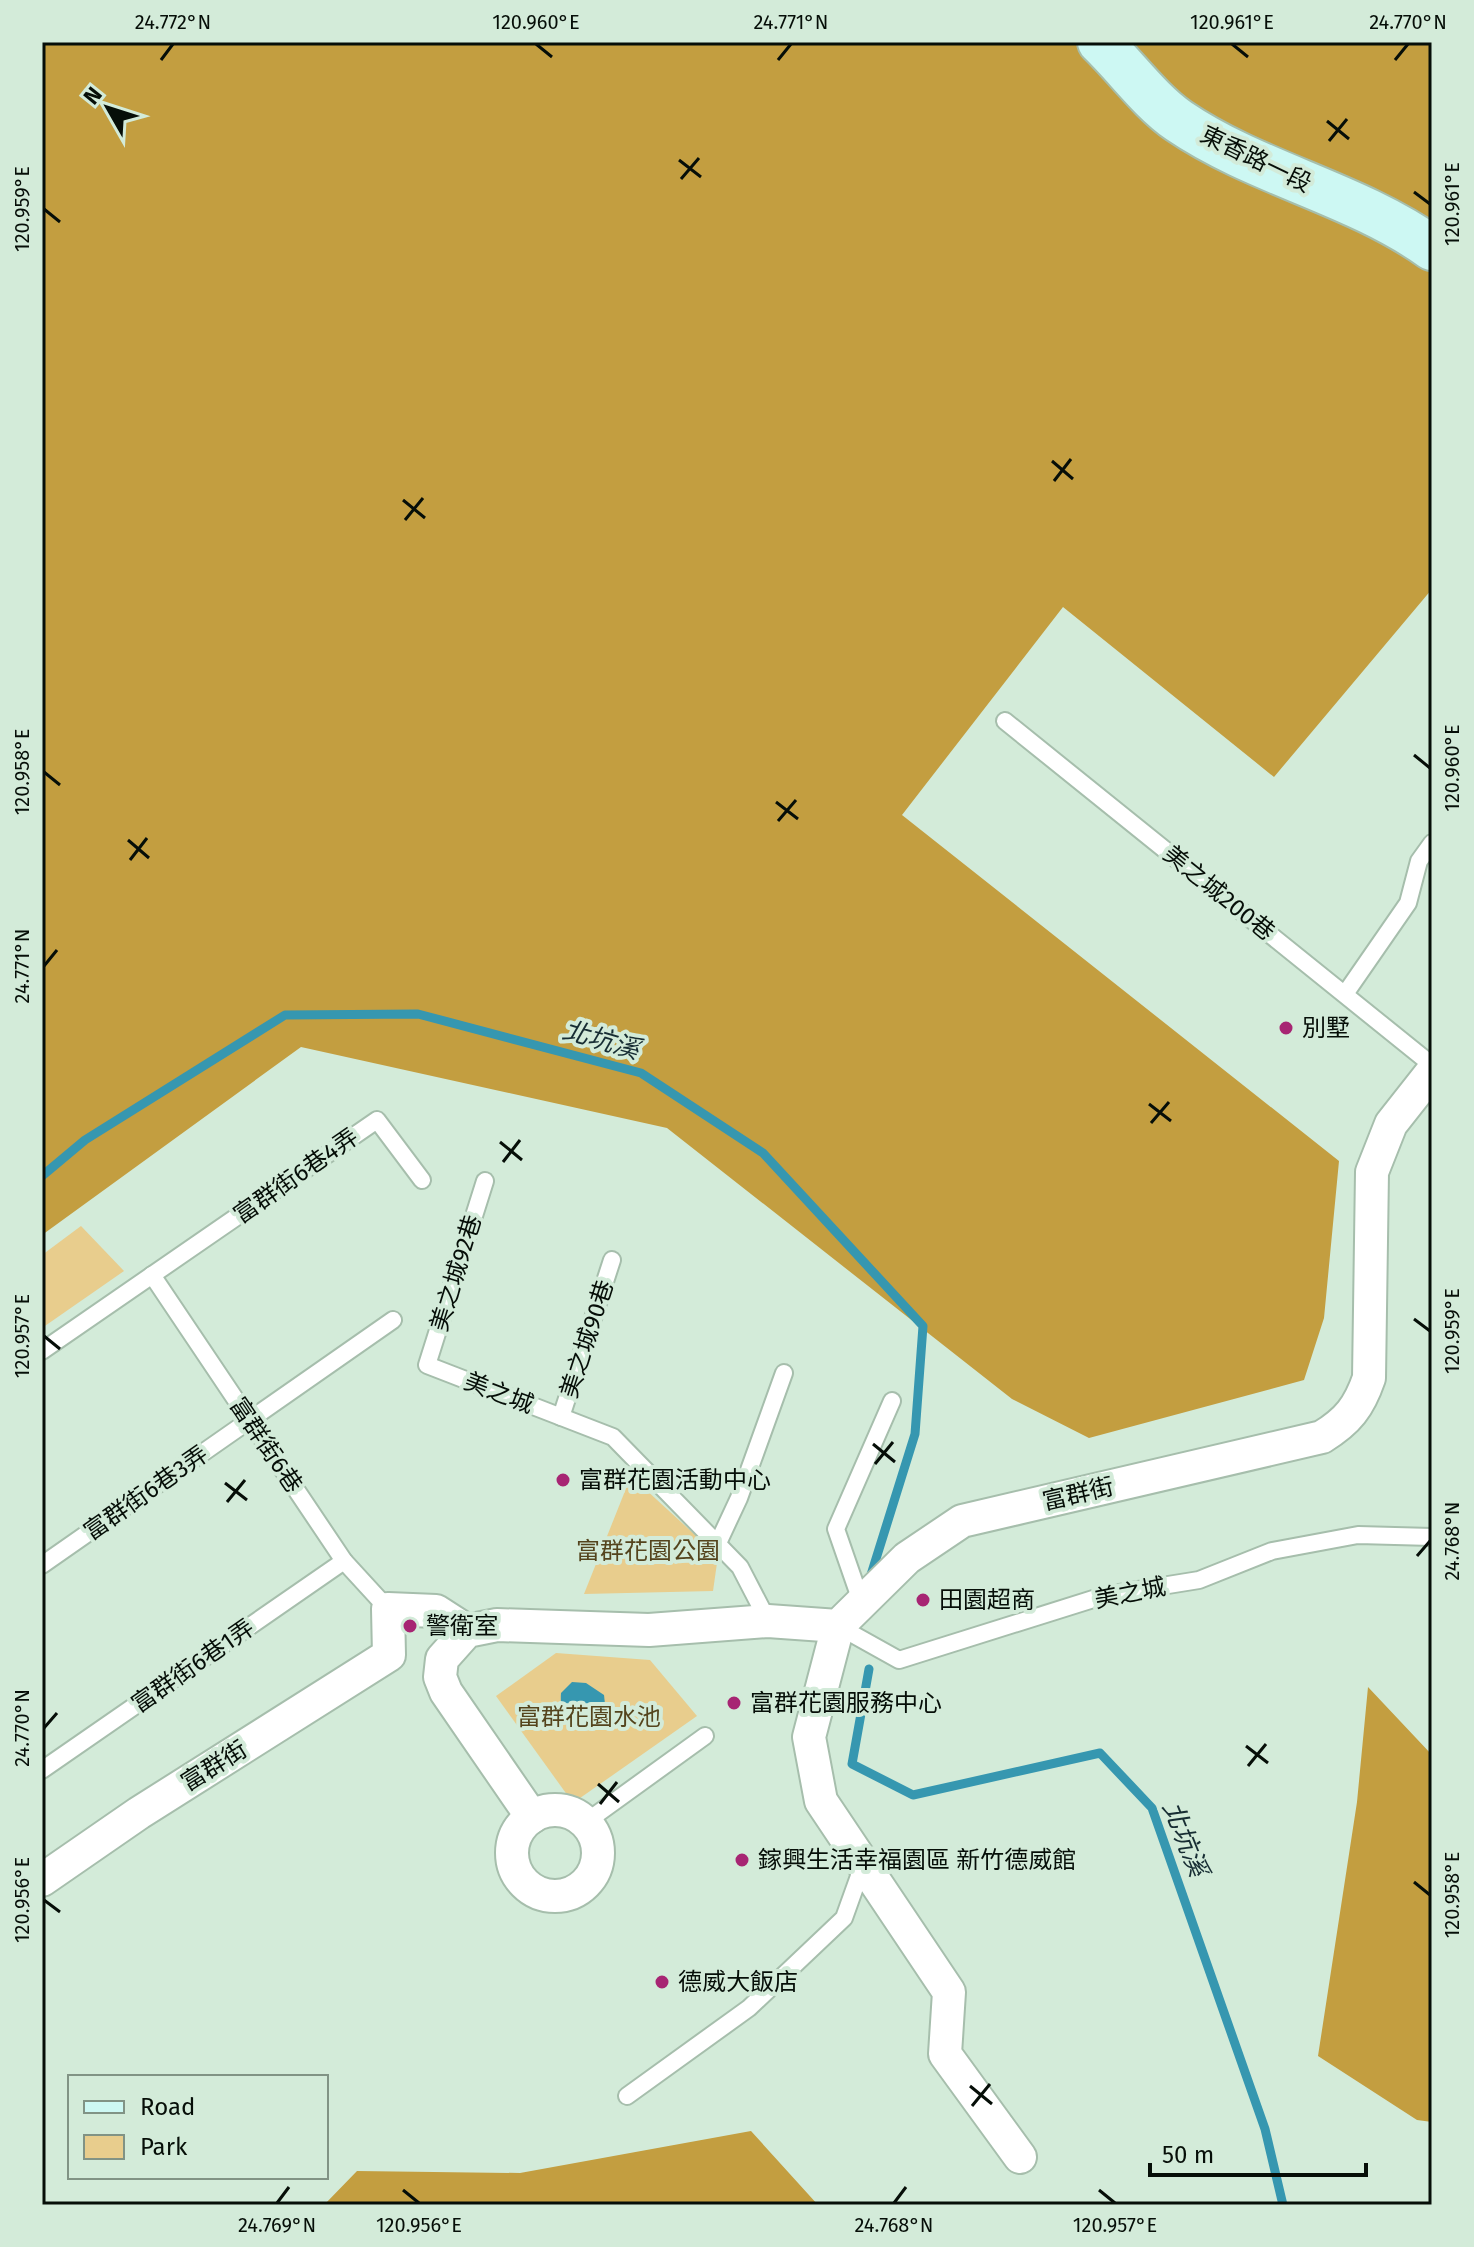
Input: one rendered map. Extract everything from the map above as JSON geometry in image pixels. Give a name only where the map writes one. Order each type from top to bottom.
[{"type":"street","name":"東香路一段","points":[[1100,42],[1176,119],[1227,150],[1340,199],[1432,248]]},
{"type":"street","name":"富群街","points":[[838,1626],[907,1558],[962,1521],[1322,1437],[1341,1425],[1360,1407],[1369,1378],[1372,1172],[1391,1124],[1432,1072]]},
{"type":"street","points":[[442,1659],[389,1655],[388,1609],[436,1611],[467,1631]]},
{"type":"street","points":[[532,1817],[446,1692],[440,1677],[442,1659],[467,1631],[497,1625],[649,1630],[768,1621],[838,1626],[809,1737],[821,1801],[949,1992],[945,2054],[1020,2157]]},
{"type":"street","name":"富群街","points":[[42,1880],[139,1813],[389,1655]]},
{"type":"street","points":[[560,1810],[586,1822],[598,1849],[592,1877],[569,1895],[555,1897],[529,1889],[513,1866],[514,1838],[532,1817],[560,1810]]},
{"type":"lane","name":"美之城200巷","points":[[1005,721],[1432,1065]]},
{"type":"lane","points":[[1345,994],[1408,903],[1419,861],[1432,843]]},
{"type":"lane","name":"富群街6巷4弄","points":[[152,1275],[377,1120],[422,1180]]},
{"type":"lane","name":"美之城92巷","points":[[427,1365],[485,1181]]},
{"type":"lane","name":"美之城90巷","points":[[561,1417],[612,1260]]},
{"type":"lane","points":[[42,1351],[152,1275]]},
{"type":"lane","name":"富群街6巷","points":[[152,1275],[344,1561],[388,1609]]},
{"type":"lane","name":"富群街6巷3弄","points":[[42,1565],[393,1320]]},
{"type":"lane","name":"美之城","points":[[427,1365],[613,1437],[740,1567],[768,1621]]},
{"type":"lane","points":[[718,1543],[739,1498],[784,1373]]},
{"type":"lane","points":[[862,1604],[836,1529],[892,1401]]},
{"type":"lane","name":"美之城","points":[[838,1626],[899,1660],[1106,1595],[1199,1580],[1272,1551],[1358,1535],[1432,1537]]},
{"type":"lane","name":"富群街6巷1弄","points":[[42,1770],[344,1561]]},
{"type":"lane","points":[[586,1822],[705,1736]]},
{"type":"lane","points":[[627,2096],[749,2008],[844,1918],[863,1864]]},
{"type":"green space","points":[[81,1226],[124,1271],[42,1328],[42,1255]]},
{"type":"green space","name":"富群花園公園","points":[[631,1476],[718,1556],[713,1591],[584,1594]]},
{"type":"green space","name":"富群花園水池","points":[[556,1653],[650,1660],[697,1716],[573,1803],[496,1696]]},
{"type":"shaded area","points":[[42,42],[1432,42],[1432,589],[1274,777],[1063,607],[902,815],[1339,1161],[1324,1318],[1304,1380],[1089,1438],[1012,1399],[667,1128],[301,1047],[42,1235]]},
{"type":"shaded area","points":[[1368,1687],[1432,1755],[1432,2122],[1417,2120],[1318,2056],[1357,1802]]},
{"type":"shaded area","points":[[751,2131],[818,2205],[324,2205],[357,2171],[520,2173]]},
{"type":"water","points":[[572,1682],[586,1683],[604,1695],[605,1704],[582,1721],[569,1718],[561,1705],[561,1693]]},
{"type":"waterway","name":"北坑溪","points":[[42,1176],[85,1140],[285,1015],[418,1014],[641,1073],[763,1153],[923,1326],[915,1434],[870,1578]]},
{"type":"waterway","name":"北坑溪","points":[[869,1669],[852,1764],[913,1795],[1100,1753],[1152,1808],[1265,2129],[1283,2205]]},
{"type":"place","name":"別墅","points":[[1286,1028]]},
{"type":"place","name":"富群花園活動中心","points":[[563,1480]]},
{"type":"place","name":"田園超商","points":[[923,1600]]},
{"type":"place","name":"警衛室","points":[[410,1626]]},
{"type":"place","name":"富群花園服務中心","points":[[734,1703]]},
{"type":"place","name":"鎵興生活幸福園區 新竹德威館","points":[[742,1860]]},
{"type":"place","name":"德威大飯店","points":[[662,1982]]}]
